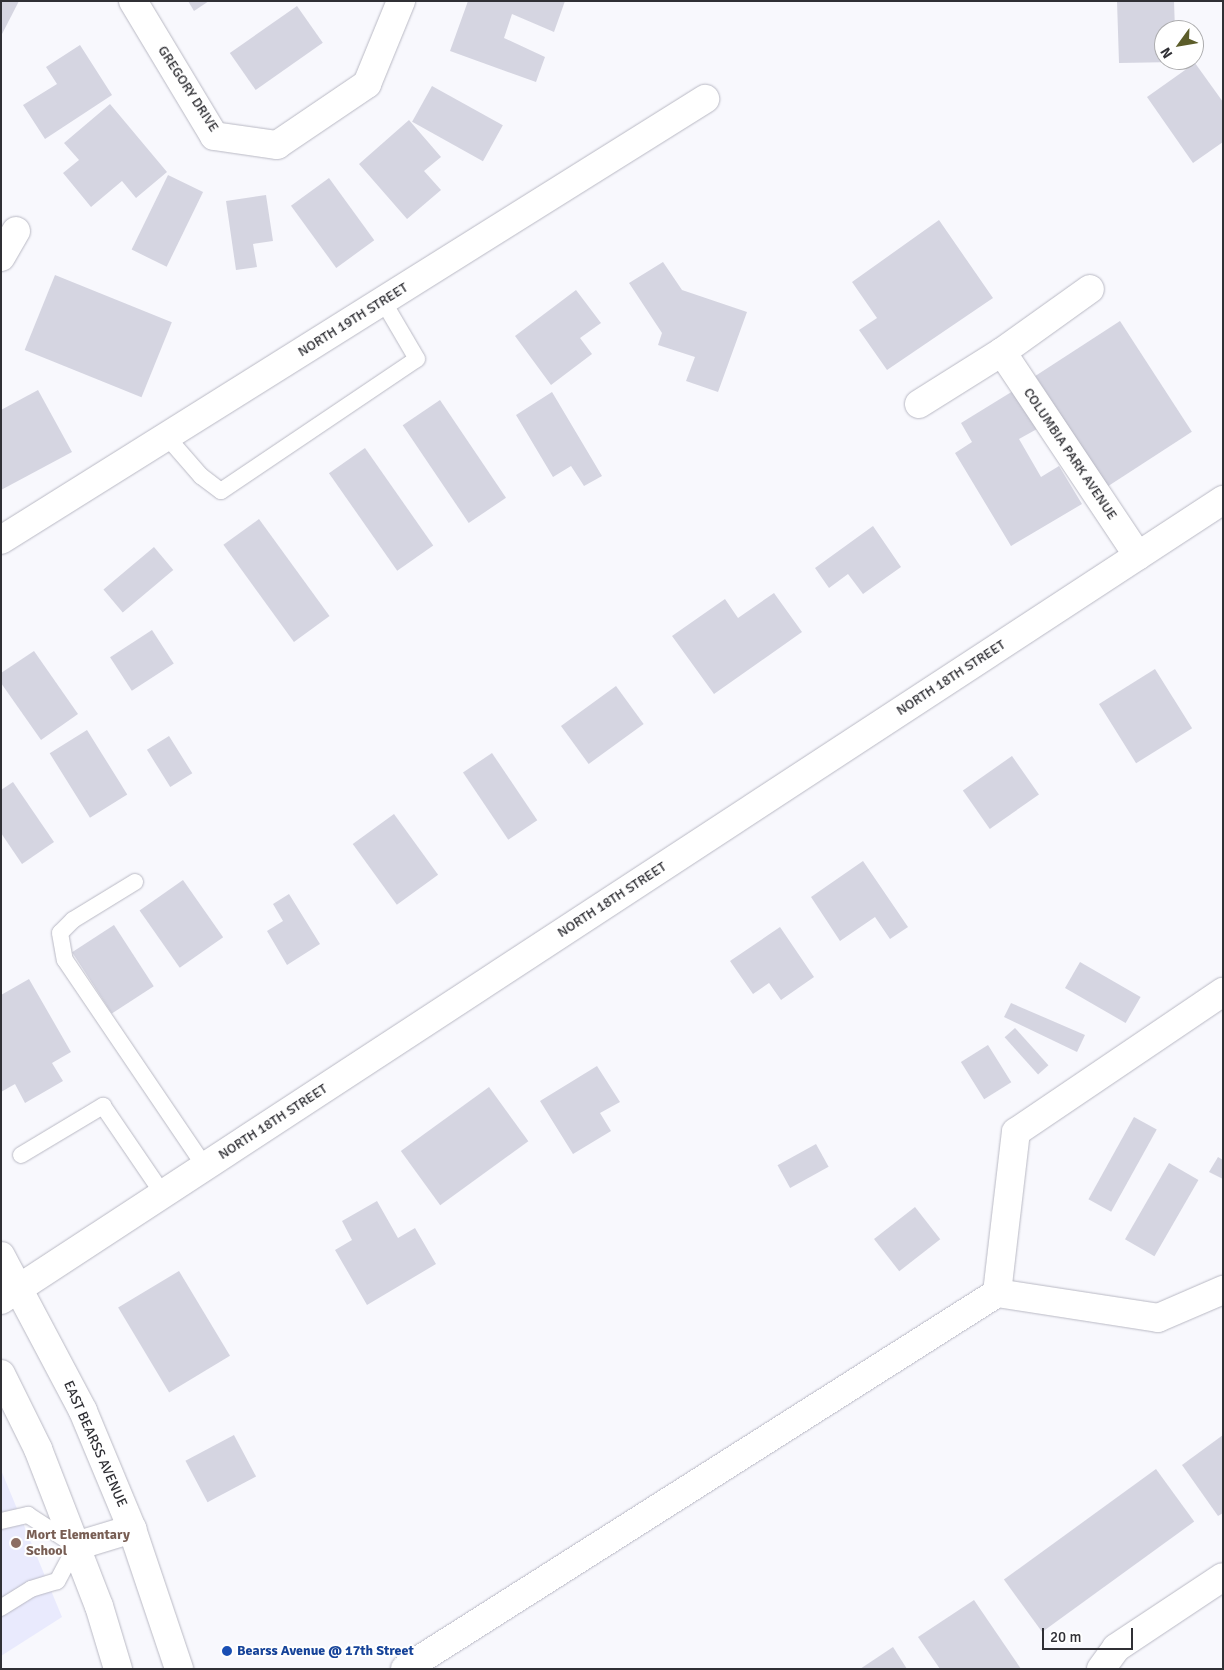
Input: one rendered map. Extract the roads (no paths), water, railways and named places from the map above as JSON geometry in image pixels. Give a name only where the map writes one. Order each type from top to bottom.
[{"type":"street","name":"GREGORY DRIVE","points":[[133,1],[214,136],[277,145],[367,84],[401,1]]},
{"type":"street","name":"NORTH 19TH STREET","points":[[1,540],[705,100]]},
{"type":"street","points":[[1,257],[16,231]]},
{"type":"street","points":[[919,404],[1002,352],[1090,289]]},
{"type":"street","name":"COLUMBIA PARK AVENUE","points":[[1002,352],[1138,556]]},
{"type":"street","name":"NORTH 18TH STREET","points":[[11,1294],[1223,500]]},
{"type":"street","points":[[997,1293],[1016,1132],[1223,992]]},
{"type":"street","name":"EAST BEARSS AVENUE","points":[[1,1256],[11,1294],[83,1411],[132,1529],[179,1669]]},
{"type":"street","points":[[405,1669],[997,1293],[1158,1318],[1223,1290]]},
{"type":"street","points":[[5,1389],[38,1449],[76,1546],[118,1669]]},
{"type":"street","points":[[76,1546],[132,1529]]},
{"type":"street","points":[[1101,1669],[1116,1648],[1223,1577]]},
{"type":"lane","points":[[167,437],[201,476],[221,491],[417,358],[383,301]]},
{"type":"lane","points":[[134,882],[73,920],[60,933],[65,960],[205,1167]]},
{"type":"lane","points":[[21,1154],[103,1106],[163,1194]]},
{"type":"lane","points":[[1,1521],[28,1515],[76,1546],[57,1581],[31,1590],[1,1608]]},
{"type":"place","name":"Mort Elementary School","points":[[16,1543]]},
{"type":"place","name":"Bearss Avenue @ 17th Street","points":[[227,1651]]}]
